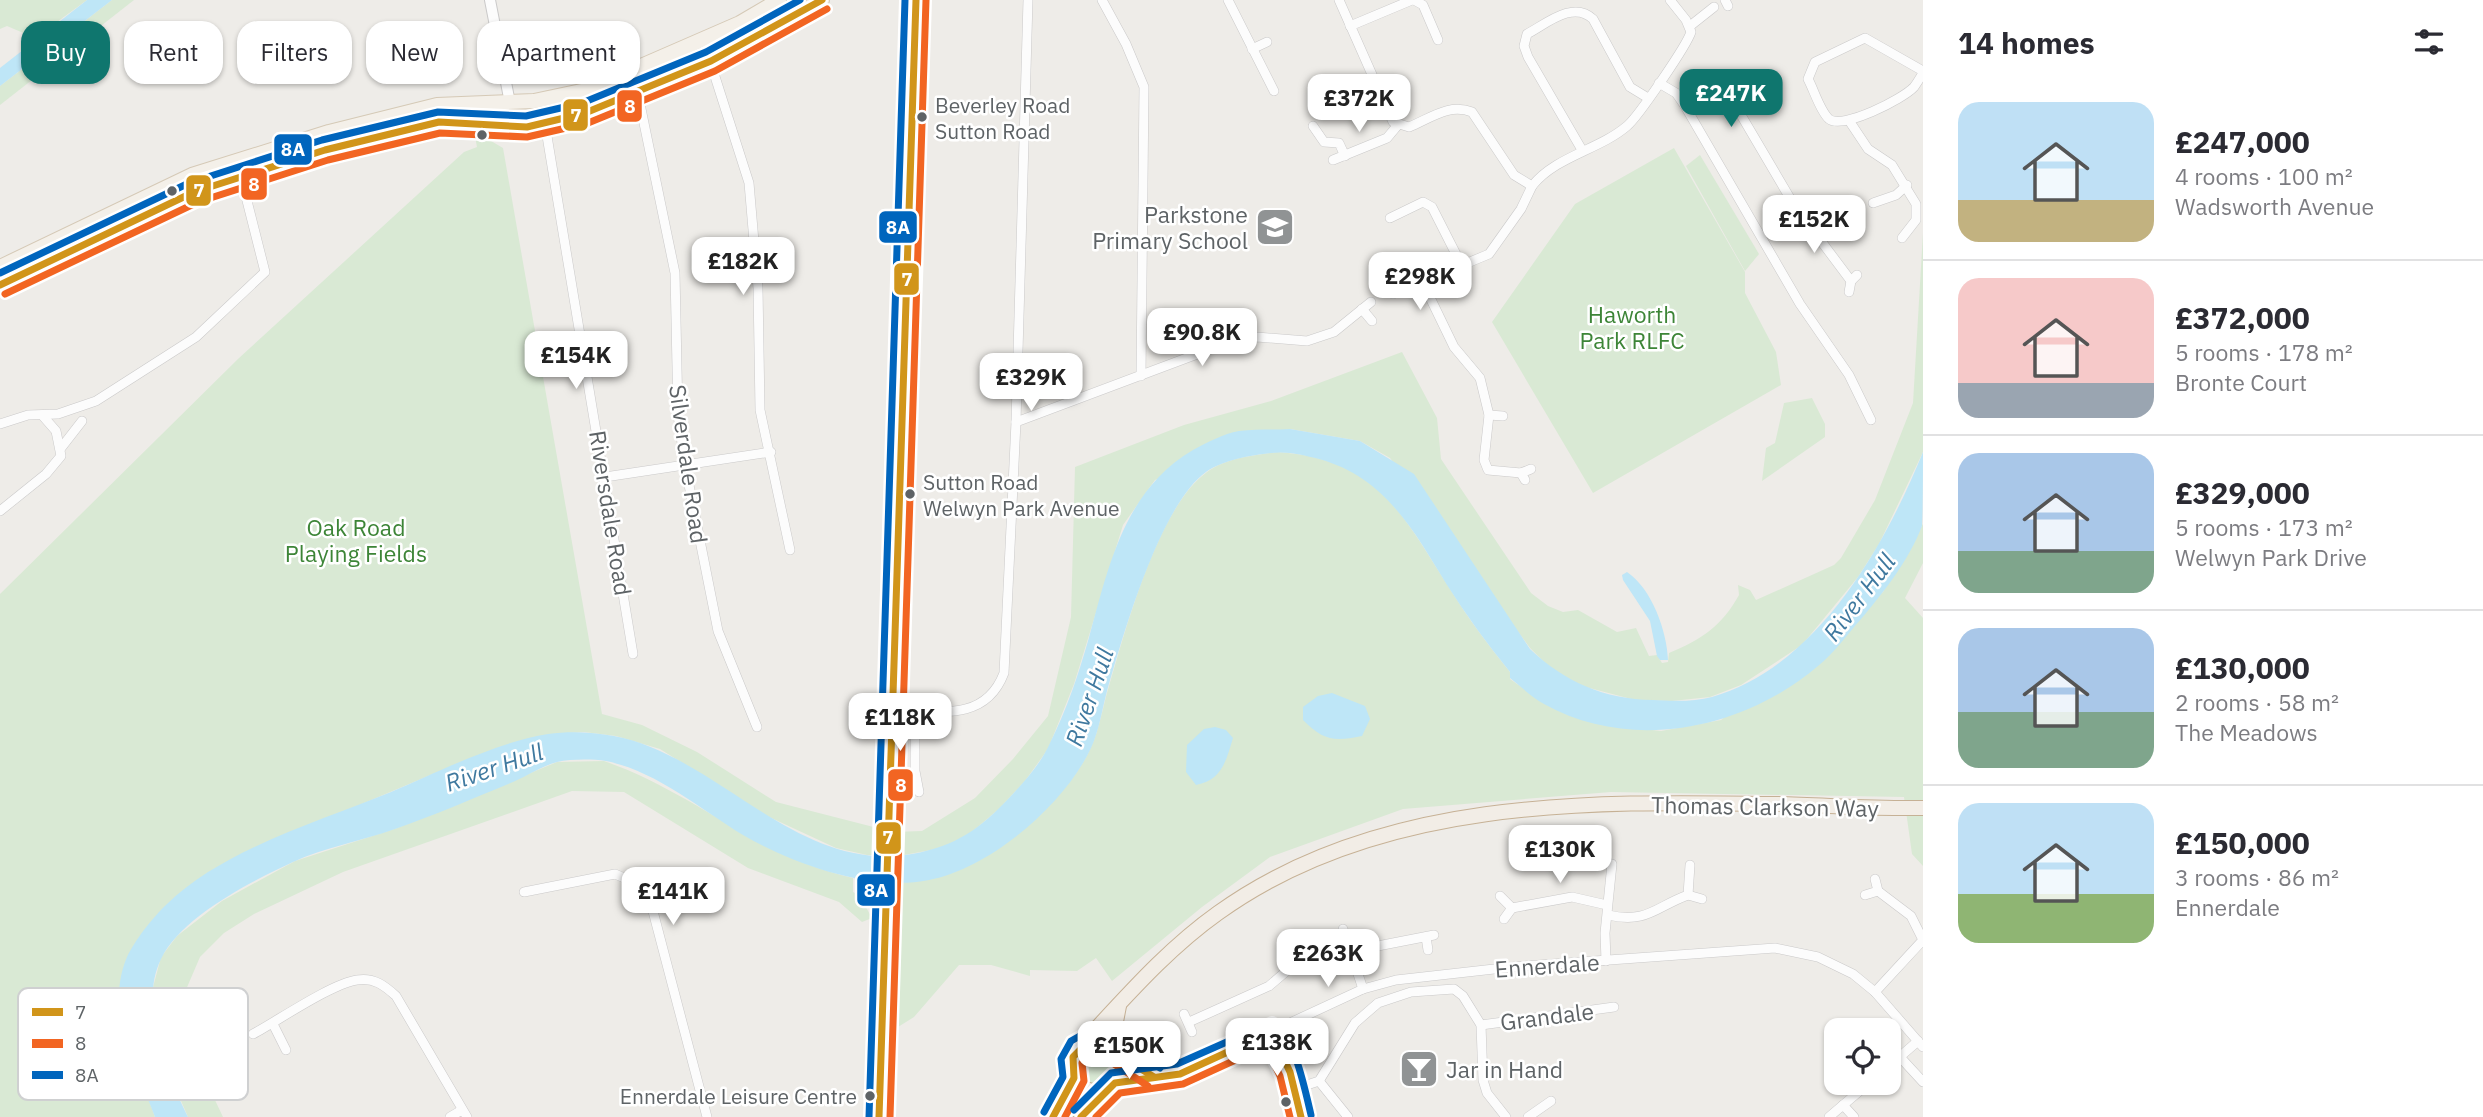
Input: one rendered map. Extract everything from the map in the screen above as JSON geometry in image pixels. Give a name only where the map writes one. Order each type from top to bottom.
[{"type":"highway","name":"Thomas Clarkson Way","points":[[1081,1045],[1175,948],[1234,902],[1303,863],[1393,831],[1493,813],[1622,805],[1774,804],[1923,808]]},
{"type":"highway","points":[[1081,1117],[1112,1085],[1121,1070],[1114,1021],[1119,1005]]},
{"type":"highway","points":[[1053,1117],[1074,1078],[1071,1060],[1081,1045],[1095,1040],[1117,1052]]},
{"type":"highway","points":[[1074,1078],[1086,1089],[1102,1091],[1112,1085]]},
{"type":"main road","points":[[640,67],[740,23],[779,0]]},
{"type":"main road","points":[[0,285],[208,188],[371,138],[439,122],[527,127],[570,117],[711,61],[798,6],[822,0]]},
{"type":"main road","points":[[0,267],[202,172],[367,122],[437,105],[510,103],[558,96],[600,84]]},
{"type":"main road","points":[[558,96],[570,117]]},
{"type":"main road","points":[[367,122],[371,138]]},
{"type":"main road","points":[[271,151],[276,166]]},
{"type":"main road","points":[[202,172],[208,188]]},
{"type":"street","points":[[490,0],[510,103]]},
{"type":"street","points":[[881,1114],[916,0]]},
{"type":"street","points":[[893,709],[961,711],[979,706],[998,688],[1004,673],[1016,422],[1028,0]]},
{"type":"street","points":[[1102,0],[1135,62],[1144,87],[1141,376]]},
{"type":"street","points":[[1228,0],[1274,91]]},
{"type":"street","points":[[1339,0],[1388,114],[1397,126],[1409,127],[1445,110],[1463,108],[1472,112],[1514,175],[1532,186]]},
{"type":"street","points":[[1350,26],[1413,0],[1423,5],[1438,33]]},
{"type":"street","points":[[1393,294],[1489,254],[1539,177],[1628,126],[1689,39],[1690,26],[1670,0]]},
{"type":"street","points":[[1690,26],[1714,7]]},
{"type":"street","points":[[1582,150],[1528,57],[1524,46],[1527,34],[1571,11],[1586,12],[1593,19],[1630,87],[1648,98]]},
{"type":"street","points":[[1865,38],[1923,72],[1913,88],[1904,94],[1850,122],[1837,123],[1828,118],[1808,79],[1815,62],[1865,38]]},
{"type":"street","points":[[703,39],[749,183],[758,288],[757,383],[760,410],[790,550]]},
{"type":"street","points":[[1252,50],[1267,42]]},
{"type":"street","points":[[1660,83],[1676,93],[1685,106],[1800,304],[1849,375],[1871,420]]},
{"type":"street","name":"Silverdale Road","points":[[637,84],[675,272],[678,415],[685,465],[718,631],[757,727]]},
{"type":"street","points":[[1685,106],[1713,89],[1721,89],[1731,98],[1794,205],[1854,278],[1849,292]]},
{"type":"street","points":[[1850,122],[1868,149],[1892,165],[1916,204],[1916,220],[1902,238]]},
{"type":"street","name":"Riversdale Road","points":[[545,124],[633,654]]},
{"type":"street","points":[[1313,125],[1324,142],[1339,143],[1345,156]]},
{"type":"street","points":[[1333,160],[1387,138],[1397,126]]},
{"type":"street","points":[[0,424],[28,415],[58,414],[83,408],[196,337],[265,272],[241,177]]},
{"type":"street","points":[[1873,203],[1896,195],[1907,186]]},
{"type":"street","points":[[1390,218],[1423,202],[1432,206],[1462,266]]},
{"type":"street","points":[[1784,211],[1794,205]]},
{"type":"street","points":[[59,240],[66,255]]},
{"type":"street","points":[[1423,283],[1442,314],[1454,347],[1480,378],[1489,415],[1484,460],[1488,470],[1523,477],[1531,469]]},
{"type":"street","points":[[1016,422],[1224,344],[1257,337],[1307,341],[1334,332],[1371,302]]},
{"type":"street","points":[[1362,309],[1373,321]]},
{"type":"street","points":[[56,431],[58,414]]},
{"type":"street","points":[[0,511],[47,474],[61,456],[56,431],[42,415]]},
{"type":"street","points":[[1489,415],[1503,416]]},
{"type":"street","points":[[61,447],[82,421]]},
{"type":"street","points":[[605,477],[771,452]]},
{"type":"street","points":[[915,710],[915,771],[919,792]]},
{"type":"street","points":[[1606,961],[1605,933],[1612,864]]},
{"type":"street","points":[[1688,895],[1690,865]]},
{"type":"street","points":[[524,892],[615,874],[636,883],[649,896],[706,1117]]},
{"type":"street","points":[[1875,879],[1878,891],[1911,916],[1923,940],[1875,992]]},
{"type":"street","points":[[1865,895],[1878,891]]},
{"type":"street","points":[[1500,895],[1512,908]]},
{"type":"street","points":[[1504,919],[1512,908],[1572,897],[1628,919],[1647,917],[1688,895],[1702,900]]},
{"type":"street","points":[[1188,1022],[1269,986],[1316,946],[1345,934],[1363,989]]},
{"type":"street","points":[[1352,951],[1430,936],[1428,950]]},
{"type":"street","name":"Ennerdale","points":[[1112,1085],[1180,1074],[1363,989],[1396,980],[1775,948],[1798,951],[1836,964],[1875,992],[1921,1044]]},
{"type":"street","points":[[253,1034],[358,980],[382,983],[396,996],[464,1113],[450,1117]]},
{"type":"street","name":"Grandale","points":[[1319,1081],[1355,1023],[1371,1008],[1393,996],[1442,988],[1454,989],[1463,996],[1481,1025],[1483,1080],[1487,1093],[1506,1117]]},
{"type":"street","name":"Grandale","points":[[1481,1025],[1614,1007]]},
{"type":"street","points":[[273,1024],[286,1050]]},
{"type":"street","points":[[1272,1031],[1290,1072],[1301,1117]]},
{"type":"street","points":[[1901,1056],[1921,1044]]},
{"type":"street","points":[[1117,1052],[1154,1077]]},
{"type":"street","points":[[1901,1058],[1923,1082]]},
{"type":"street","points":[[1295,1089],[1319,1081],[1348,1117]]},
{"type":"street","points":[[1829,1117],[1855,1095]]},
{"type":"street","points":[[1528,1117],[1551,1101]]},
{"type":"street","points":[[1843,1105],[1854,1117]]},
{"type":"green space","points":[[0,0],[87,0],[58,21],[21,21],[21,32],[7,26],[0,29]]},
{"type":"green space","points":[[112,0],[134,0],[107,21],[85,21]]},
{"type":"green space","points":[[21,70],[21,84],[27,84],[0,105],[0,86]]},
{"type":"green space","name":"Oak Road Playing Fields","points":[[474,131],[503,148],[602,714],[642,725],[697,752],[776,802],[893,832],[922,831],[975,798],[1013,759],[1048,716],[1071,617],[1075,467],[1184,425],[1271,401],[1402,352],[1437,418],[1441,459],[1531,593],[1548,606],[1563,612],[1578,610],[1617,632],[1636,628],[1649,656],[1657,655],[1662,663],[1668,662],[1669,653],[1691,643],[1718,624],[1739,595],[1738,585],[1750,590],[1756,600],[1834,565],[1841,558],[1875,500],[1913,403],[1923,233],[1923,452],[1879,544],[1858,577],[1802,645],[1741,685],[1710,697],[1672,701],[1635,700],[1578,685],[1552,670],[1530,648],[1390,458],[1360,441],[1290,429],[1155,480],[1123,525],[1074,684],[1048,749],[1025,781],[999,809],[967,836],[942,848],[904,855],[867,855],[836,848],[767,816],[660,749],[616,736],[584,732],[545,735],[440,771],[253,850],[192,885],[139,988],[18,988],[18,1100],[149,1100],[155,1117],[0,1117],[0,594],[239,358],[464,152],[477,147]]},
{"type":"green space","name":"Haworth Park RLFC","points":[[1674,148],[1745,272],[1745,293],[1776,352],[1781,385],[1593,493],[1492,322],[1575,204]]},
{"type":"green space","points":[[1700,155],[1759,254],[1745,271],[1686,166]]},
{"type":"green space","points":[[1812,398],[1825,424],[1825,437],[1762,481],[1766,448],[1775,443],[1784,403]]},
{"type":"green space","points":[[1277,452],[1339,465],[1363,478],[1383,495],[1417,537],[1471,621],[1510,672],[1510,679],[1544,703],[1600,724],[1661,731],[1721,720],[1883,592],[1923,524],[1923,563],[1905,598],[1923,618],[1923,866],[1912,854],[1904,797],[1611,792],[1403,809],[1270,857],[1202,907],[1112,981],[1096,958],[1077,971],[1030,970],[1030,976],[991,965],[959,965],[914,1017],[898,1027],[902,881],[948,874],[991,853],[1016,834],[1068,784],[1094,740],[1146,570],[1173,512],[1189,489],[1214,467],[1240,458]]},
{"type":"green space","points":[[604,761],[667,789],[788,856],[853,878],[853,892],[859,895],[872,918],[862,922],[839,902],[748,868],[624,792],[572,791],[343,872],[254,914],[224,933],[200,957],[187,988],[153,988],[161,957],[177,936],[222,901],[295,861],[397,828],[557,762]]},
{"type":"green space","points":[[1095,1048],[1108,1053],[1113,1066],[1108,1079],[1095,1084],[1082,1079],[1077,1066],[1082,1053]]},
{"type":"green space","points":[[181,1100],[215,1100],[223,1117],[188,1117]]},
{"type":"water","points":[[87,0],[112,0],[85,21],[60,21]]},
{"type":"water","points":[[21,52],[21,70],[0,86],[0,68]]},
{"type":"water","name":"River Hull","points":[[1290,429],[1360,441],[1414,474],[1530,649],[1571,679],[1602,692],[1635,699],[1683,701],[1712,697],[1750,682],[1784,659],[1815,631],[1843,598],[1867,563],[1889,526],[1923,452],[1922,526],[1903,563],[1870,609],[1818,666],[1789,688],[1722,719],[1686,727],[1650,730],[1614,728],[1578,719],[1544,704],[1510,678],[1510,672],[1469,618],[1409,526],[1380,493],[1362,479],[1342,467],[1289,453],[1263,454],[1229,461],[1206,472],[1189,489],[1173,512],[1145,573],[1123,638],[1096,735],[1079,769],[1045,811],[1001,848],[977,862],[953,873],[906,883],[858,879],[833,873],[763,846],[642,773],[606,761],[569,760],[551,764],[425,818],[318,852],[258,879],[219,902],[184,929],[161,959],[154,988],[120,988],[127,957],[139,936],[167,904],[215,868],[243,852],[448,767],[509,744],[548,734],[564,732],[614,736],[652,748],[689,766],[794,831],[831,847],[870,855],[912,854],[954,841],[977,827],[1010,797],[1046,750],[1076,680],[1112,560],[1134,509],[1169,467],[1193,450],[1221,436],[1239,431]]},
{"type":"water","points":[[1627,572],[1636,579],[1651,600],[1665,636],[1668,660],[1660,660],[1657,656],[1650,621],[1623,580],[1622,575]]},
{"type":"water","points":[[1332,693],[1365,706],[1370,719],[1362,736],[1329,738],[1303,720],[1303,707],[1318,696]]},
{"type":"water","points":[[1215,727],[1226,730],[1233,738],[1228,754],[1222,768],[1212,779],[1196,785],[1186,772],[1187,745],[1204,729]]},
{"type":"water","points":[[148,1100],[180,1100],[188,1117],[155,1117]]},
{"type":"transit line","name":"8A","points":[[0,273],[189,183],[322,140],[438,112],[526,116],[582,103],[706,52],[800,0]]},
{"type":"transit line","name":"7","points":[[0,285],[194,192],[325,150],[439,122],[527,127],[585,113],[711,61],[822,0]]},
{"type":"transit line","name":"8A","points":[[869,1117],[905,0]]},
{"type":"transit line","name":"7","points":[[879,1117],[916,0]]},
{"type":"transit line","name":"8","points":[[890,1117],[926,0]]},
{"type":"transit line","name":"8","points":[[5,294],[198,202],[328,160],[440,133],[527,137],[588,123],[715,71],[827,9]]},
{"type":"transit line","name":"8A","points":[[1074,1110],[1111,1073],[1177,1064],[1272,1022],[1280,1027],[1292,1049],[1311,1115]]},
{"type":"transit line","name":"8A","points":[[1044,1112],[1063,1077],[1061,1059],[1071,1041],[1087,1032],[1114,1034],[1127,1048],[1160,1068]]},
{"type":"transit line","name":"7","points":[[1081,1117],[1115,1083],[1180,1074],[1271,1032],[1290,1072],[1301,1117]]},
{"type":"transit line","name":"7","points":[[1053,1117],[1074,1078],[1073,1057],[1088,1042],[1109,1043],[1120,1056],[1154,1077]]},
{"type":"transit line","name":"8","points":[[1096,1117],[1120,1093],[1183,1084],[1266,1046],[1280,1076],[1290,1117]]},
{"type":"transit line","name":"8","points":[[1065,1117],[1084,1081],[1082,1063],[1090,1053],[1104,1053],[1114,1064],[1148,1086]]},
{"type":"place","name":"Beverley Road Sutton Road","points":[[922,117]]},
{"type":"place","name":"Parkstone Primary School","points":[[1275,227]]},
{"type":"place","name":"Sutton Road Welwyn Park Avenue","points":[[910,494]]},
{"type":"place","name":"Jar in Hand","points":[[1419,1069]]},
{"type":"place","name":"Ennerdale Leisure Centre","points":[[870,1096]]}]
